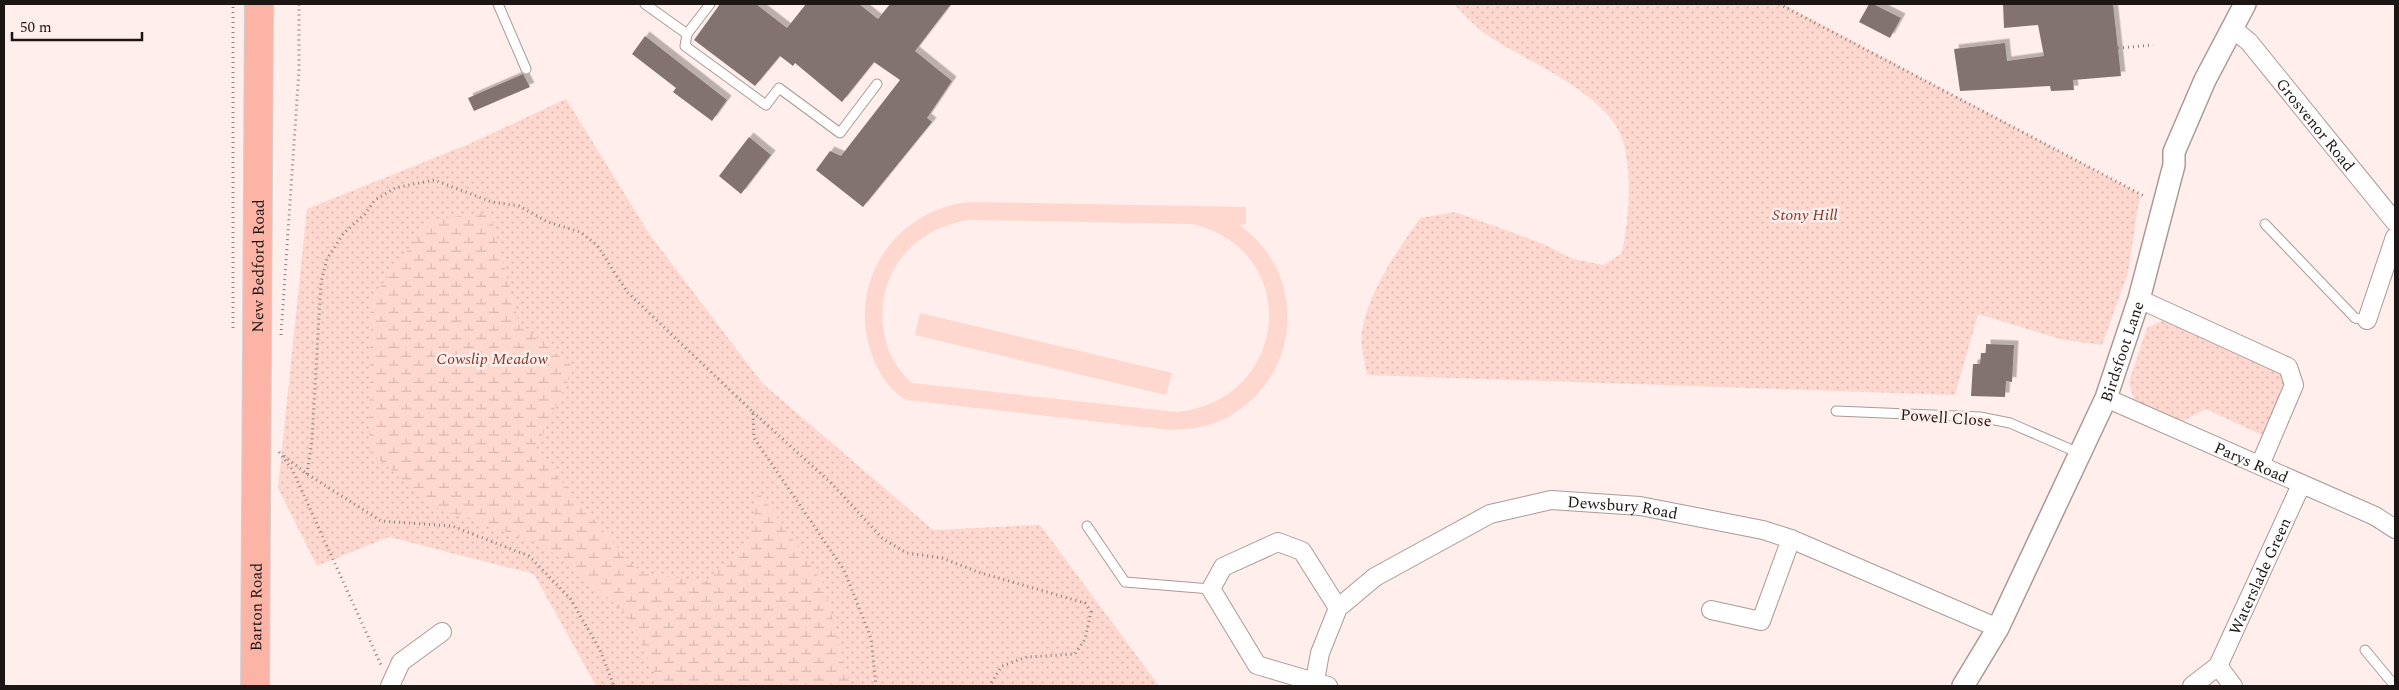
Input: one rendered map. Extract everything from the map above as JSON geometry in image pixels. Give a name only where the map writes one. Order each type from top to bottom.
[{"type":"highway","name":"New Bedford Road","points":[[254,527],[259,4]]},
{"type":"highway","name":"Barton Road","points":[[254,527],[254,686]]},
{"type":"street","name":"Birdsfoot Lane","points":[[1963,686],[1998,628],[2106,398],[2139,299],[2162,205],[2174,165],[2174,152],[2205,80],[2245,4]]},
{"type":"street","name":"Grosvenor Road","points":[[2232,28],[2249,42],[2395,222]]},
{"type":"street","points":[[2367,320],[2395,237]]},
{"type":"street","points":[[2139,299],[2288,367],[2294,385],[2260,465]]},
{"type":"street","name":"Parys Road","points":[[2106,398],[2260,465],[2301,485],[2376,516],[2395,529]]},
{"type":"street","name":"Waterslade Green","points":[[2192,686],[2218,666],[2301,485]]},
{"type":"street","name":"Dewsbury Road","points":[[1319,685],[1320,653],[1338,608],[1375,577],[1490,514],[1551,500],[1640,506],[1763,530],[1791,539],[1998,628]]},
{"type":"street","points":[[1711,610],[1761,621],[1791,539]]},
{"type":"street","points":[[1319,685],[1257,665],[1212,589],[1223,567],[1278,542],[1302,551],[1338,608]]},
{"type":"street","points":[[390,686],[401,662],[442,632]]},
{"type":"street","points":[[2218,666],[2233,686]]},
{"type":"lane","points":[[498,4],[526,69]]},
{"type":"lane","points":[[645,4],[687,34]]},
{"type":"lane","points":[[710,4],[687,34],[685,46],[766,105],[779,88],[840,133],[876,84]]},
{"type":"lane","points":[[2265,224],[2355,318],[2367,320]]},
{"type":"lane","name":"Powell Close","points":[[1836,411],[1980,417],[2010,423],[2080,453]]},
{"type":"lane","points":[[1087,526],[1125,582],[1212,589]]},
{"type":"lane","points":[[2365,650],[2394,686]]},
{"type":"path","points":[[280,342],[298,80],[299,4]]},
{"type":"path","points":[[1779,4],[2162,205]]},
{"type":"path","points":[[2118,48],[2153,46]]},
{"type":"path","points":[[307,474],[312,440],[321,282],[327,259],[343,234],[365,214],[375,200],[395,188],[434,180],[492,202],[519,206],[548,222],[580,232],[597,245],[627,292],[831,483],[883,539],[907,553],[942,558],[981,573],[1085,603],[1091,612],[1085,639],[1075,654],[1027,657],[1002,666],[989,686]]},
{"type":"path","points":[[753,412],[754,438],[844,570],[871,638],[876,686]]},
{"type":"path","points":[[277,445],[279,452],[292,469],[390,686]]},
{"type":"path","points":[[279,452],[307,474],[381,521],[452,526],[529,556],[570,598],[600,650],[614,686]]},
{"type":"green space","name":"Stony Hill","points":[[1454,4],[1783,4],[2140,194],[2128,273],[2102,345],[2064,340],[1978,314],[1955,395],[1367,375],[1363,354],[1362,332],[1370,302],[1385,272],[1420,218],[1455,212],[1541,243],[1573,259],[1604,265],[1622,253],[1628,212],[1629,184],[1624,144],[1616,126],[1603,110],[1586,95],[1546,69],[1485,34]]},
{"type":"green space","name":"Cowslip Meadow","points":[[566,99],[650,235],[762,383],[933,530],[1040,525],[1159,686],[596,686],[534,574],[389,537],[317,566],[278,488],[307,209],[469,144]]},
{"type":"green space","points":[[972,202],[1246,207],[1246,224],[1239,225],[1262,246],[1278,271],[1286,299],[1287,327],[1281,355],[1268,381],[1248,403],[1222,420],[1190,429],[1170,430],[907,400],[889,385],[879,371],[873,357],[865,323],[866,297],[873,273],[885,251],[902,232],[922,217],[946,207]],"holes":[[[970,220],[1193,224],[1229,239],[1253,263],[1266,292],[1269,324],[1261,355],[1242,382],[1214,402],[1177,412],[912,383],[896,364],[889,350],[884,334],[883,306],[886,287],[894,270],[904,255],[917,242],[951,224]]]},
{"type":"green space","points":[[490,212],[519,323],[574,368],[535,450],[639,573],[705,582],[750,542],[758,490],[823,583],[850,686],[661,686],[626,613],[542,544],[437,508],[369,451],[371,299],[431,220]]},
{"type":"green space","points":[[920,313],[1172,373],[1166,395],[915,335]]},
{"type":"green space","points":[[2166,319],[2277,368],[2286,384],[2264,436],[2206,409],[2181,422],[2135,403],[2129,382],[2147,328]]},
{"type":"building","points":[[720,4],[756,4],[787,28],[806,4],[859,4],[878,19],[890,4],[951,4],[915,51],[952,81],[927,118],[932,122],[863,207],[816,170],[830,151],[841,156],[900,80],[874,62],[842,102],[795,63],[793,66],[780,56],[755,86],[694,40]]},
{"type":"building","points":[[1869,4],[1873,4],[1901,18],[1890,38],[1859,22]]},
{"type":"building","points":[[2003,4],[2113,4],[2121,76],[2073,80],[2074,90],[2051,91],[2050,86],[1960,91],[1954,49],[2005,43],[2007,61],[2044,56],[2038,25],[2004,28]]},
{"type":"building","points":[[645,36],[727,100],[712,121],[673,92],[676,88],[632,54]]},
{"type":"building","points":[[523,74],[530,87],[474,111],[468,98]]},
{"type":"building","points":[[749,137],[771,155],[741,194],[719,176]]},
{"type":"building","points":[[1986,344],[2014,345],[2012,382],[2006,381],[2005,397],[1971,396],[1973,364],[1980,364],[1981,353],[1986,353]]}]
